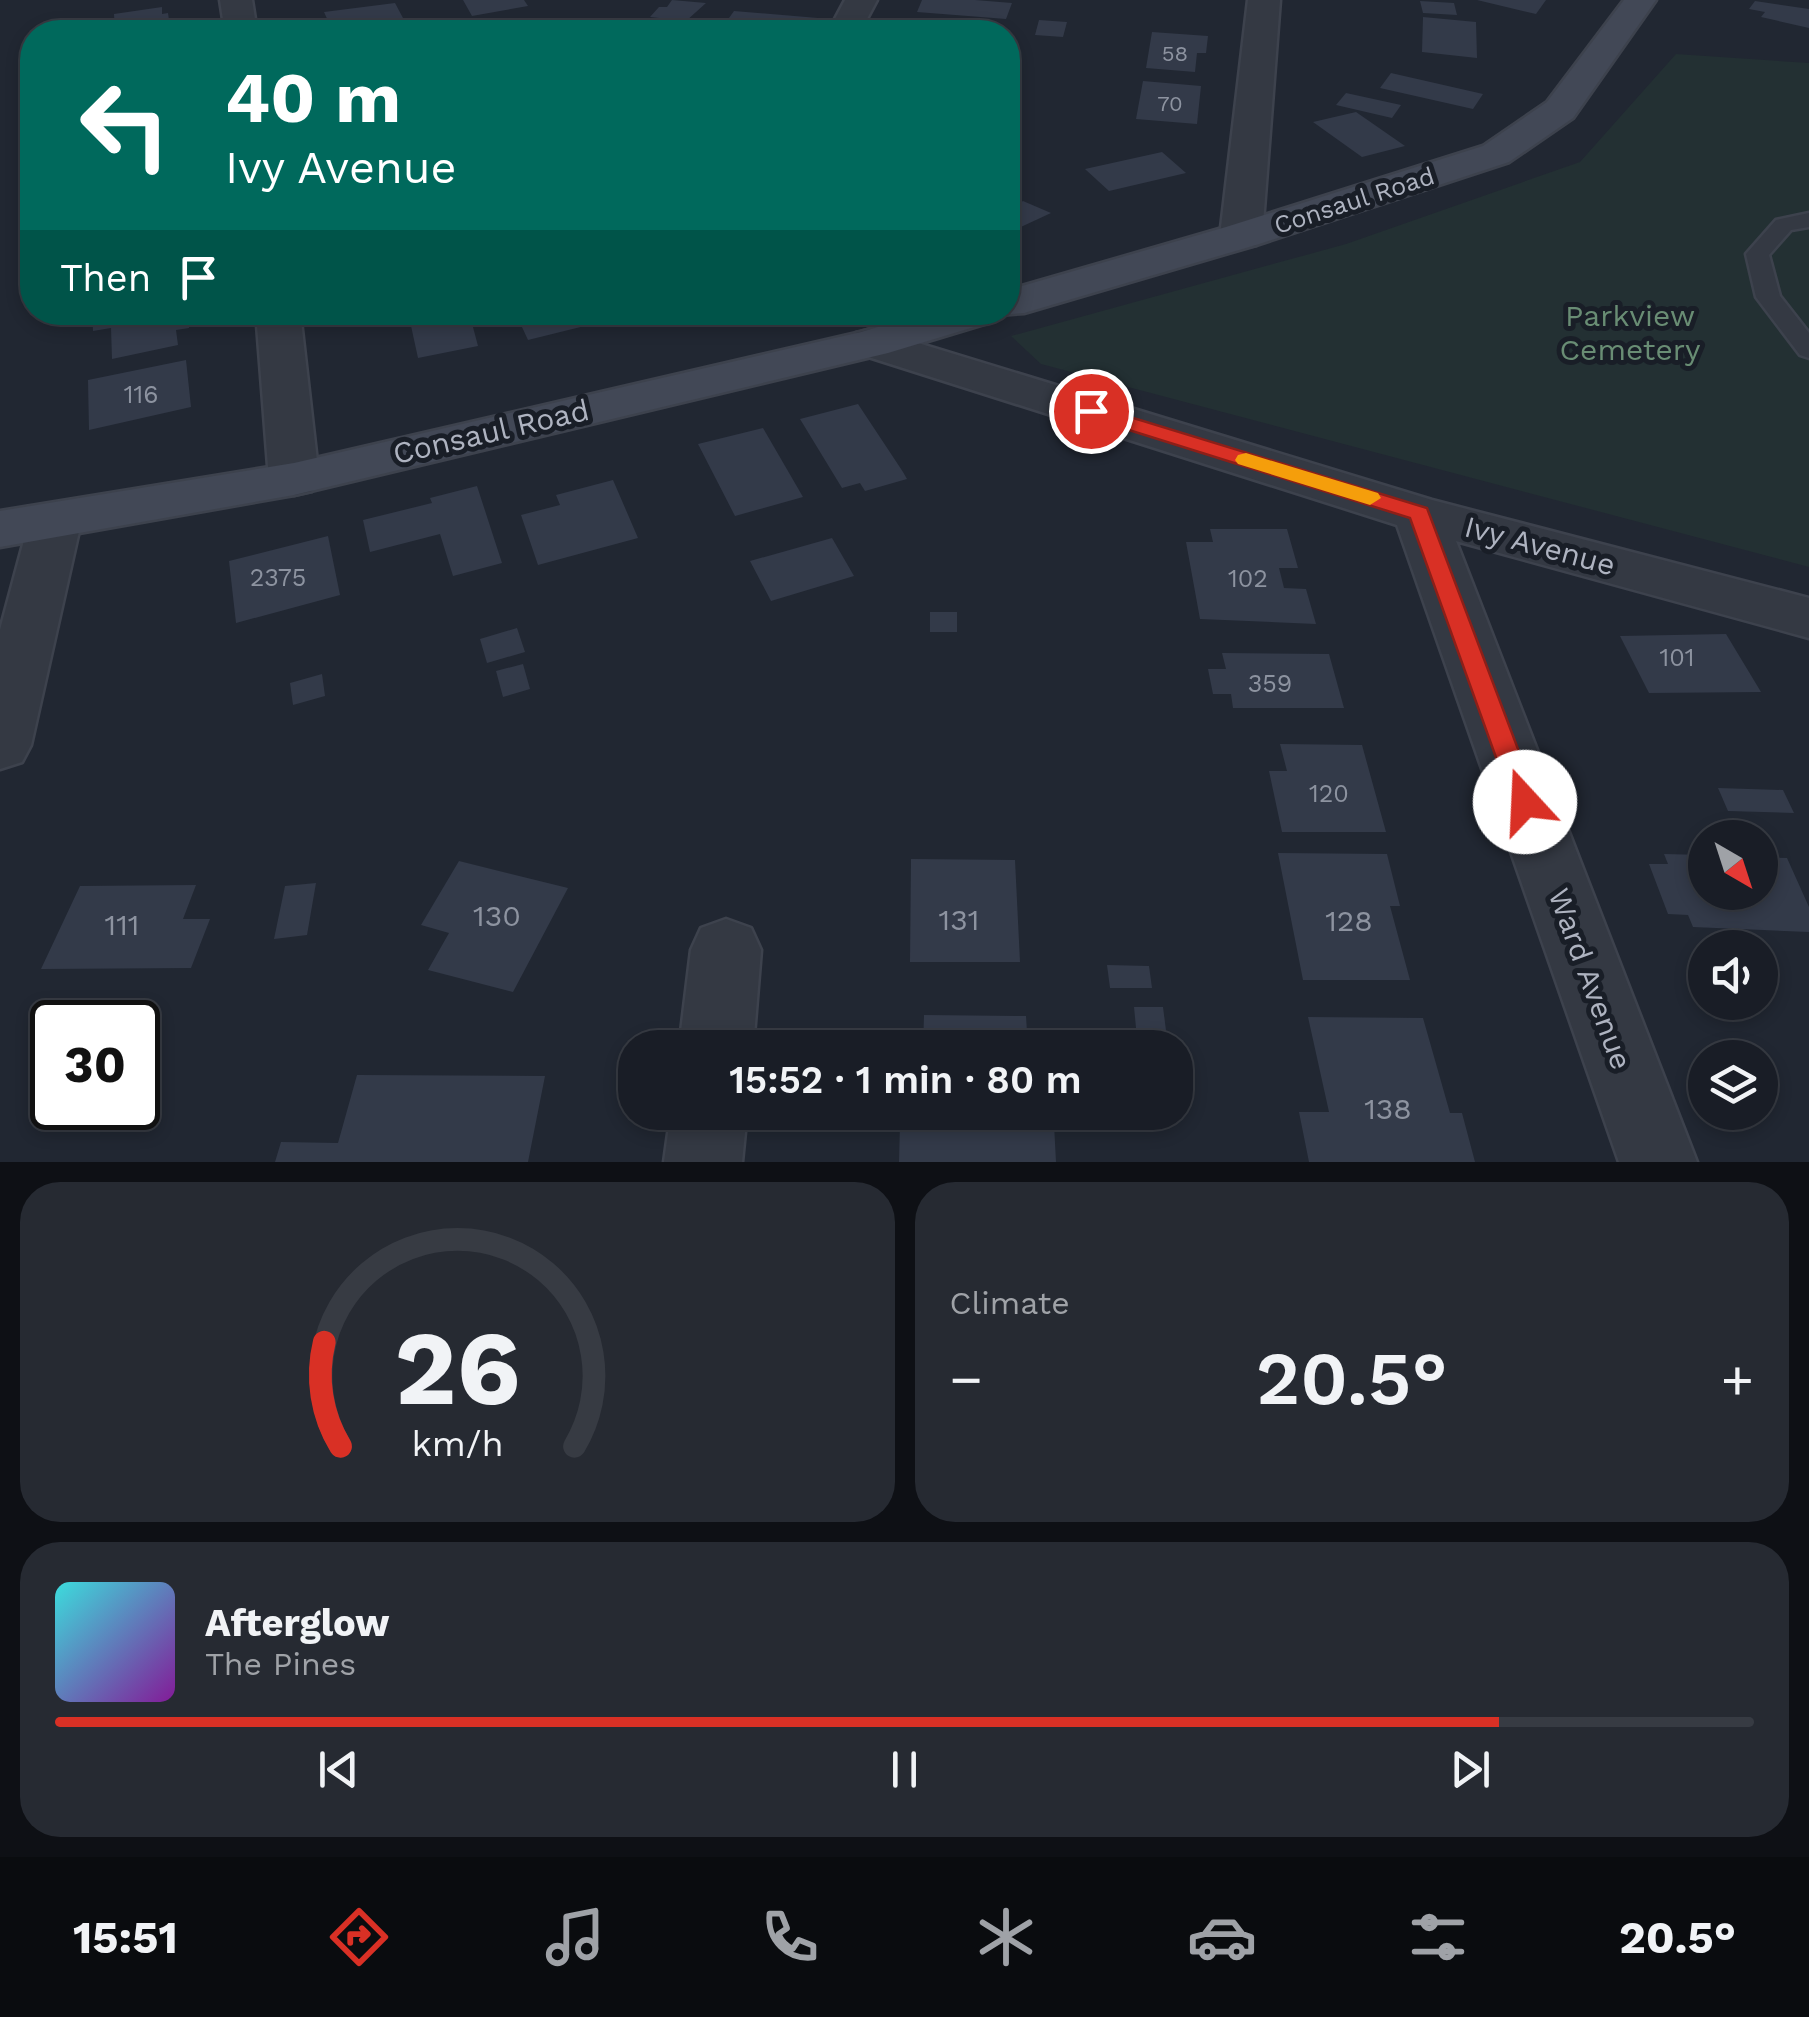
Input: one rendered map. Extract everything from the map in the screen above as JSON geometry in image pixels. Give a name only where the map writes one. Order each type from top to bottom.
[{"type":"street","points":[[1241,236],[1264,0]]},
{"type":"street","name":"Consaul Road","points":[[1020,300],[1241,236],[1496,154],[1560,110],[1640,0]]},
{"type":"street","points":[[279,325],[294,479]]},
{"type":"street","name":"Consaul Road","points":[[0,529],[294,479],[872,343],[934,325]]},
{"type":"street","name":"Ivy Avenue","points":[[872,343],[1419,514],[1809,618]]},
{"type":"street","name":"Ward Avenue","points":[[1419,514],[1658,1162]]},
{"type":"street","points":[[0,745],[55,522]]},
{"type":"street","points":[[718,1030],[726,950]]},
{"type":"street","points":[[703,1162],[706,1130]]},
{"type":"lane","points":[[1809,220],[1784,225],[1758,254],[1768,297],[1809,350]]},
{"type":"green space","name":"Parkview Cemetery","points":[[1676,54],[1809,63],[1809,567],[1041,364],[1011,336],[1346,244],[1580,162]]},
{"type":"building","points":[[463,0],[524,0],[528,6],[472,16]]},
{"type":"building","points":[[672,0],[706,3],[687,20],[650,17],[659,7],[667,7]]},
{"type":"building","points":[[922,0],[1012,3],[1006,19],[917,12]]},
{"type":"building","points":[[1477,0],[1546,0],[1536,14]]},
{"type":"building","points":[[1420,1],[1454,3],[1457,15],[1423,13]]},
{"type":"building","points":[[1755,1],[1809,9],[1809,28],[1761,17],[1765,12],[1749,9]]},
{"type":"building","points":[[395,3],[403,18],[328,20],[324,12]]},
{"type":"building","points":[[162,7],[162,14],[168,13],[169,20],[114,20],[114,14]]},
{"type":"building","points":[[734,11],[818,18],[817,20],[728,20]]},
{"type":"building","points":[[1423,17],[1476,22],[1477,58],[1422,52]]},
{"type":"building","points":[[1039,20],[1067,22],[1063,37],[1035,35]]},
{"type":"building","points":[[1152,32],[1208,36],[1206,53],[1197,53],[1195,72],[1146,68]]},
{"type":"building","points":[[1391,73],[1483,94],[1473,109],[1380,88]]},
{"type":"building","points":[[1143,81],[1201,86],[1197,124],[1136,119]]},
{"type":"building","points":[[1346,93],[1401,105],[1392,118],[1336,105]]},
{"type":"building","points":[[1356,112],[1405,146],[1362,157],[1313,122]]},
{"type":"building","points":[[1162,152],[1186,173],[1109,191],[1085,169]]},
{"type":"building","points":[[1023,201],[1051,213],[1020,227]]},
{"type":"building","points":[[93,325],[189,328],[176,330],[178,345],[112,359],[111,328],[93,331]]},
{"type":"building","points":[[411,325],[472,325],[478,346],[418,358]]},
{"type":"building","points":[[521,325],[589,325],[528,340]]},
{"type":"building","points":[[186,360],[191,407],[89,430],[88,380]]},
{"type":"building","points":[[858,404],[907,479],[865,491],[860,483],[842,488],[800,419]]},
{"type":"building","points":[[763,428],[803,497],[735,516],[698,444]]},
{"type":"building","points":[[613,480],[638,538],[538,565],[521,515],[560,505],[556,495]]},
{"type":"building","points":[[477,486],[502,563],[453,576],[440,534],[370,552],[363,520],[432,503],[430,498]]},
{"type":"building","points":[[1210,529],[1287,529],[1298,568],[1279,568],[1284,588],[1306,589],[1316,624],[1200,619],[1186,542],[1213,542]]},
{"type":"building","points":[[328,536],[340,595],[236,623],[229,561]]},
{"type":"building","points":[[832,538],[854,576],[771,601],[750,561]]},
{"type":"building","points":[[930,612],[957,612],[957,632],[930,632]]},
{"type":"building","points":[[517,628],[525,652],[487,663],[480,639]]},
{"type":"building","points":[[1726,634],[1761,692],[1649,693],[1620,636]]},
{"type":"building","points":[[1222,653],[1329,654],[1344,708],[1233,708],[1231,694],[1213,694],[1208,669],[1226,669]]},
{"type":"building","points":[[523,664],[530,689],[503,697],[496,671]]},
{"type":"building","points":[[322,674],[325,696],[293,705],[290,683]]},
{"type":"building","points":[[1280,744],[1362,745],[1386,832],[1282,832],[1269,771],[1287,771]]},
{"type":"building","points":[[1718,788],[1783,790],[1794,813],[1728,811]]},
{"type":"building","points":[[1278,853],[1387,854],[1400,906],[1390,906],[1410,980],[1303,980]]},
{"type":"building","points":[[1664,854],[1688,855],[1688,910],[1778,910],[1778,858],[1787,858],[1809,907],[1809,932],[1693,927],[1688,915],[1668,914],[1649,864],[1668,864]]},
{"type":"building","points":[[911,859],[1015,860],[1020,962],[910,962]]},
{"type":"building","points":[[459,861],[568,888],[513,992],[428,970],[449,933],[421,925]]},
{"type":"building","points":[[316,883],[307,935],[274,939],[285,886]]},
{"type":"building","points":[[196,885],[183,919],[210,919],[191,968],[41,969],[80,886]]},
{"type":"building","points":[[1107,965],[1149,966],[1152,988],[1110,988]]},
{"type":"building","points":[[1134,1007],[1163,1007],[1166,1030],[1136,1030]]},
{"type":"building","points":[[924,1015],[1026,1016],[1027,1030],[924,1030]]},
{"type":"building","points":[[1308,1017],[1423,1018],[1450,1113],[1462,1113],[1475,1162],[1309,1162],[1299,1112],[1329,1112]]},
{"type":"building","points":[[357,1075],[545,1076],[528,1162],[275,1162],[281,1142],[338,1143]]},
{"type":"building","points":[[900,1130],[1054,1130],[1056,1162],[899,1162]]},
{"type":"slow traffic","points":[[1246,460],[1370,498]]},
{"type":"route","points":[[1091,411],[1419,514],[1525,802]]}]
